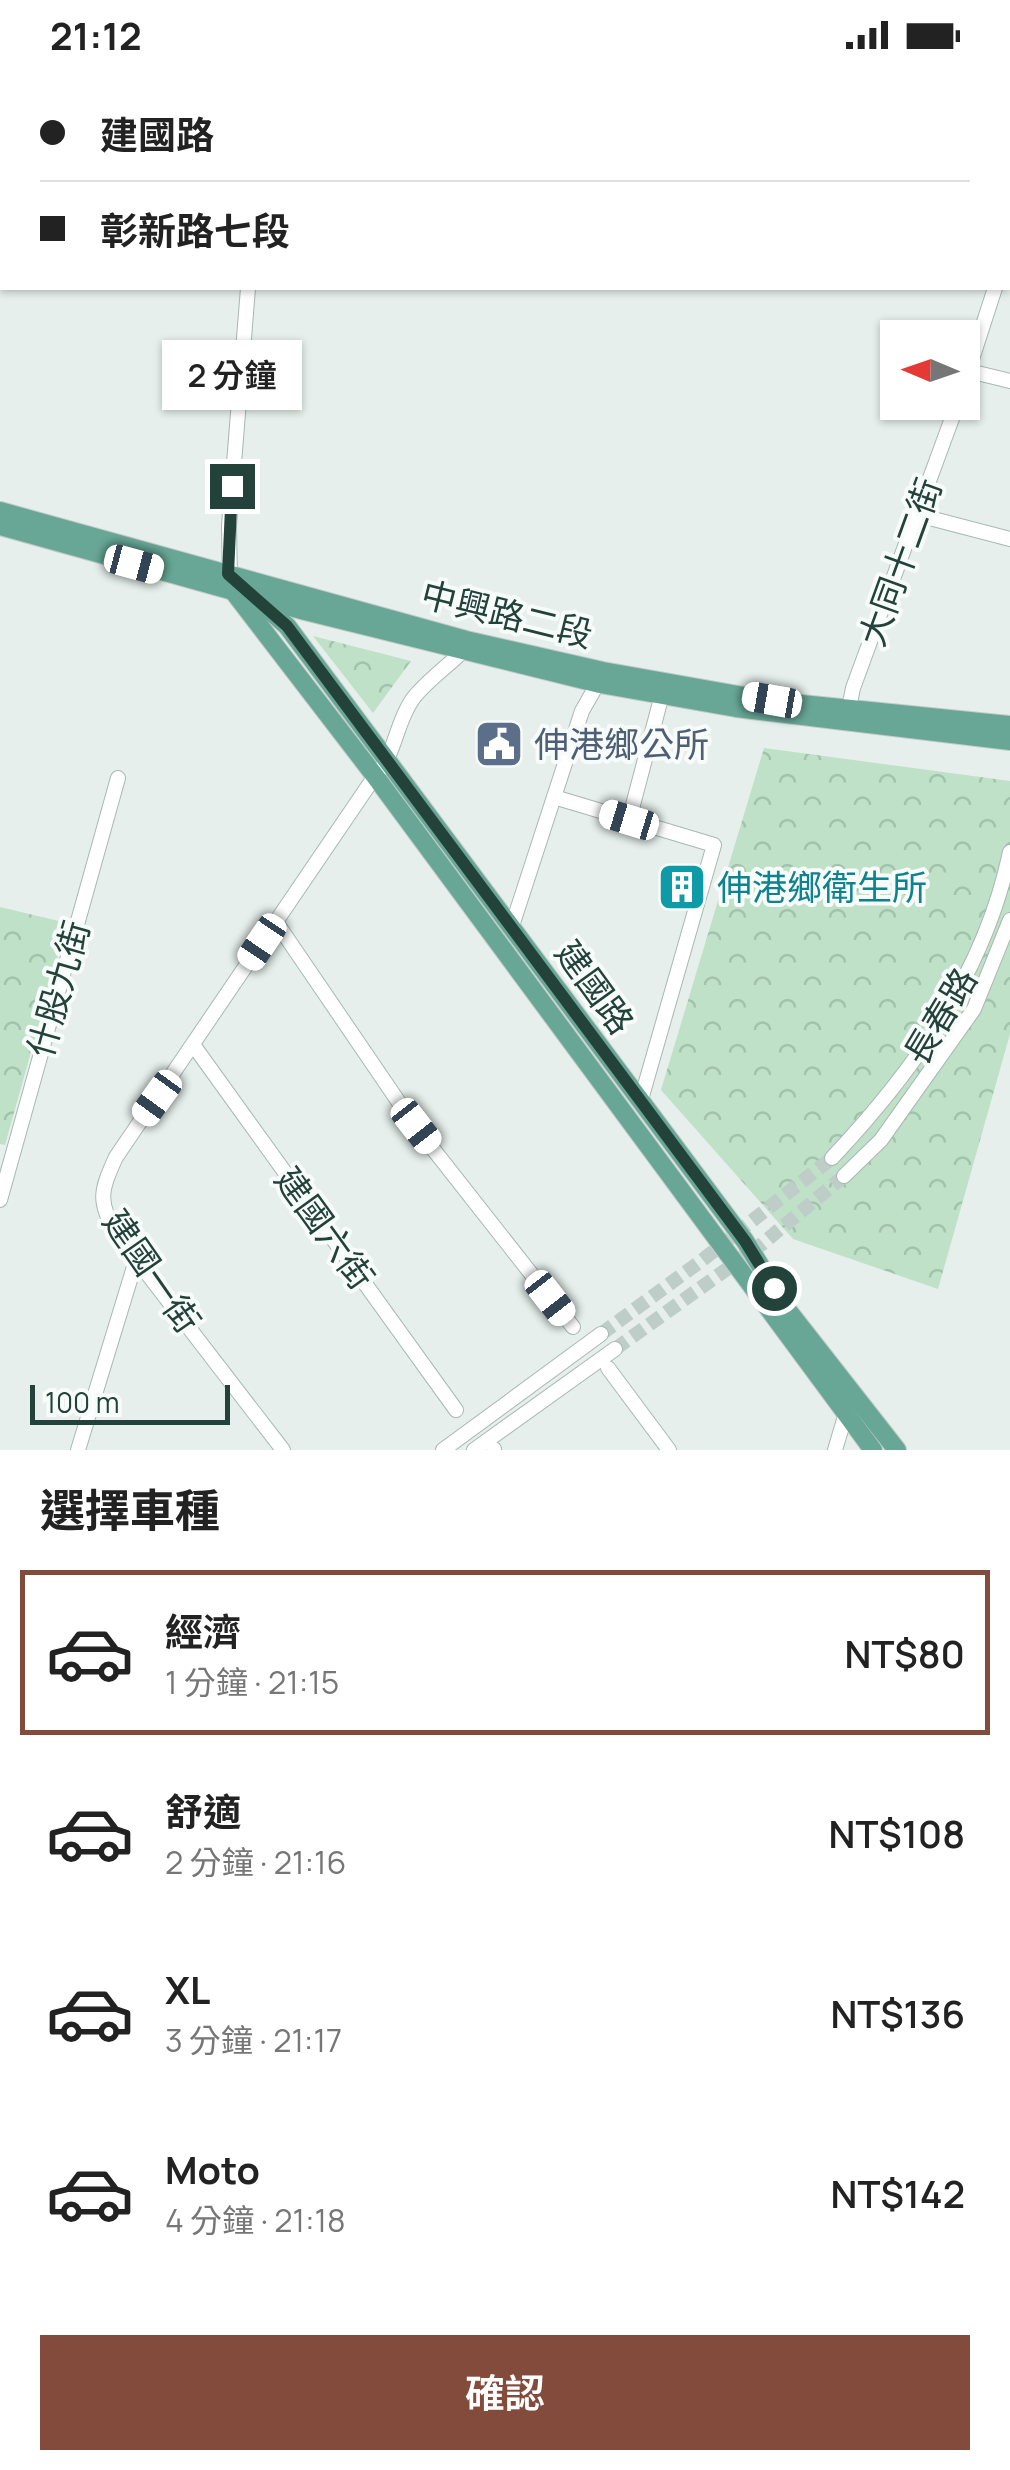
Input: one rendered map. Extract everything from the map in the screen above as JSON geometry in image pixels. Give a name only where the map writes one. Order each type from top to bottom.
[{"type":"main road","name":"中興路二段","points":[[0,511],[230,583]]},
{"type":"main road","name":"中興路二段","points":[[0,526],[464,645]]},
{"type":"main road","name":"建國路","points":[[230,583],[253,596],[287,626],[745,1241],[789,1312],[897,1450]]},
{"type":"main road","name":"建國路","points":[[230,583],[873,1450]]},
{"type":"main road","name":"中興路二段","points":[[253,596],[601,678],[772,700],[848,716],[1010,740]]},
{"type":"main road","name":"中興路二段","points":[[848,716],[1010,725]]},
{"type":"street","points":[[230,583],[238,391],[248,290]]},
{"type":"street","points":[[980,338],[994,290]]},
{"type":"street","points":[[980,374],[1010,382]]},
{"type":"street","name":"大同十二街","points":[[848,716],[853,688],[952,420]]},
{"type":"street","points":[[918,515],[1010,540]]},
{"type":"street","name":"建國一街","points":[[283,1450],[116,1234],[101,1198],[116,1157],[375,776],[389,762],[400,722],[414,697],[464,645]]},
{"type":"street","points":[[511,929],[582,711],[601,678]]},
{"type":"street","points":[[629,820],[664,689]]},
{"type":"street","name":"什股九街","points":[[0,1200],[118,778]]},
{"type":"street","points":[[554,797],[714,846],[640,1103]]},
{"type":"street","name":"長春路","points":[[832,1158],[883,1104],[969,974],[1010,852]]},
{"type":"street","name":"長春路","points":[[844,1176],[881,1140],[974,1009],[1010,920]]},
{"type":"street","points":[[276,922],[416,1126],[573,1327]]},
{"type":"street","name":"建國六街","points":[[194,1046],[456,1410]]},
{"type":"street","points":[[78,1450],[137,1257]]},
{"type":"street","points":[[443,1450],[601,1334]]},
{"type":"street","points":[[474,1450],[615,1350]]},
{"type":"street","points":[[608,1368],[670,1450]]},
{"type":"street","points":[[836,1450],[846,1414]]},
{"type":"green space","points":[[313,636],[411,661],[373,713]]},
{"type":"green space","points":[[764,748],[1010,781],[1010,1034],[938,1289],[793,1239],[661,1090]]},
{"type":"green space","points":[[0,907],[67,923],[5,1145],[0,1144]]},
{"type":"tunnel","points":[[601,1334],[832,1158]]},
{"type":"tunnel","points":[[615,1349],[762,1244],[844,1176]]},
{"type":"place","name":"伸港鄉公所","points":[[499,744]]},
{"type":"place","name":"伸港鄉衛生所","points":[[682,887]]},
{"type":"route","points":[[232,486],[228,574],[287,626],[745,1241],[774,1288]]}]
